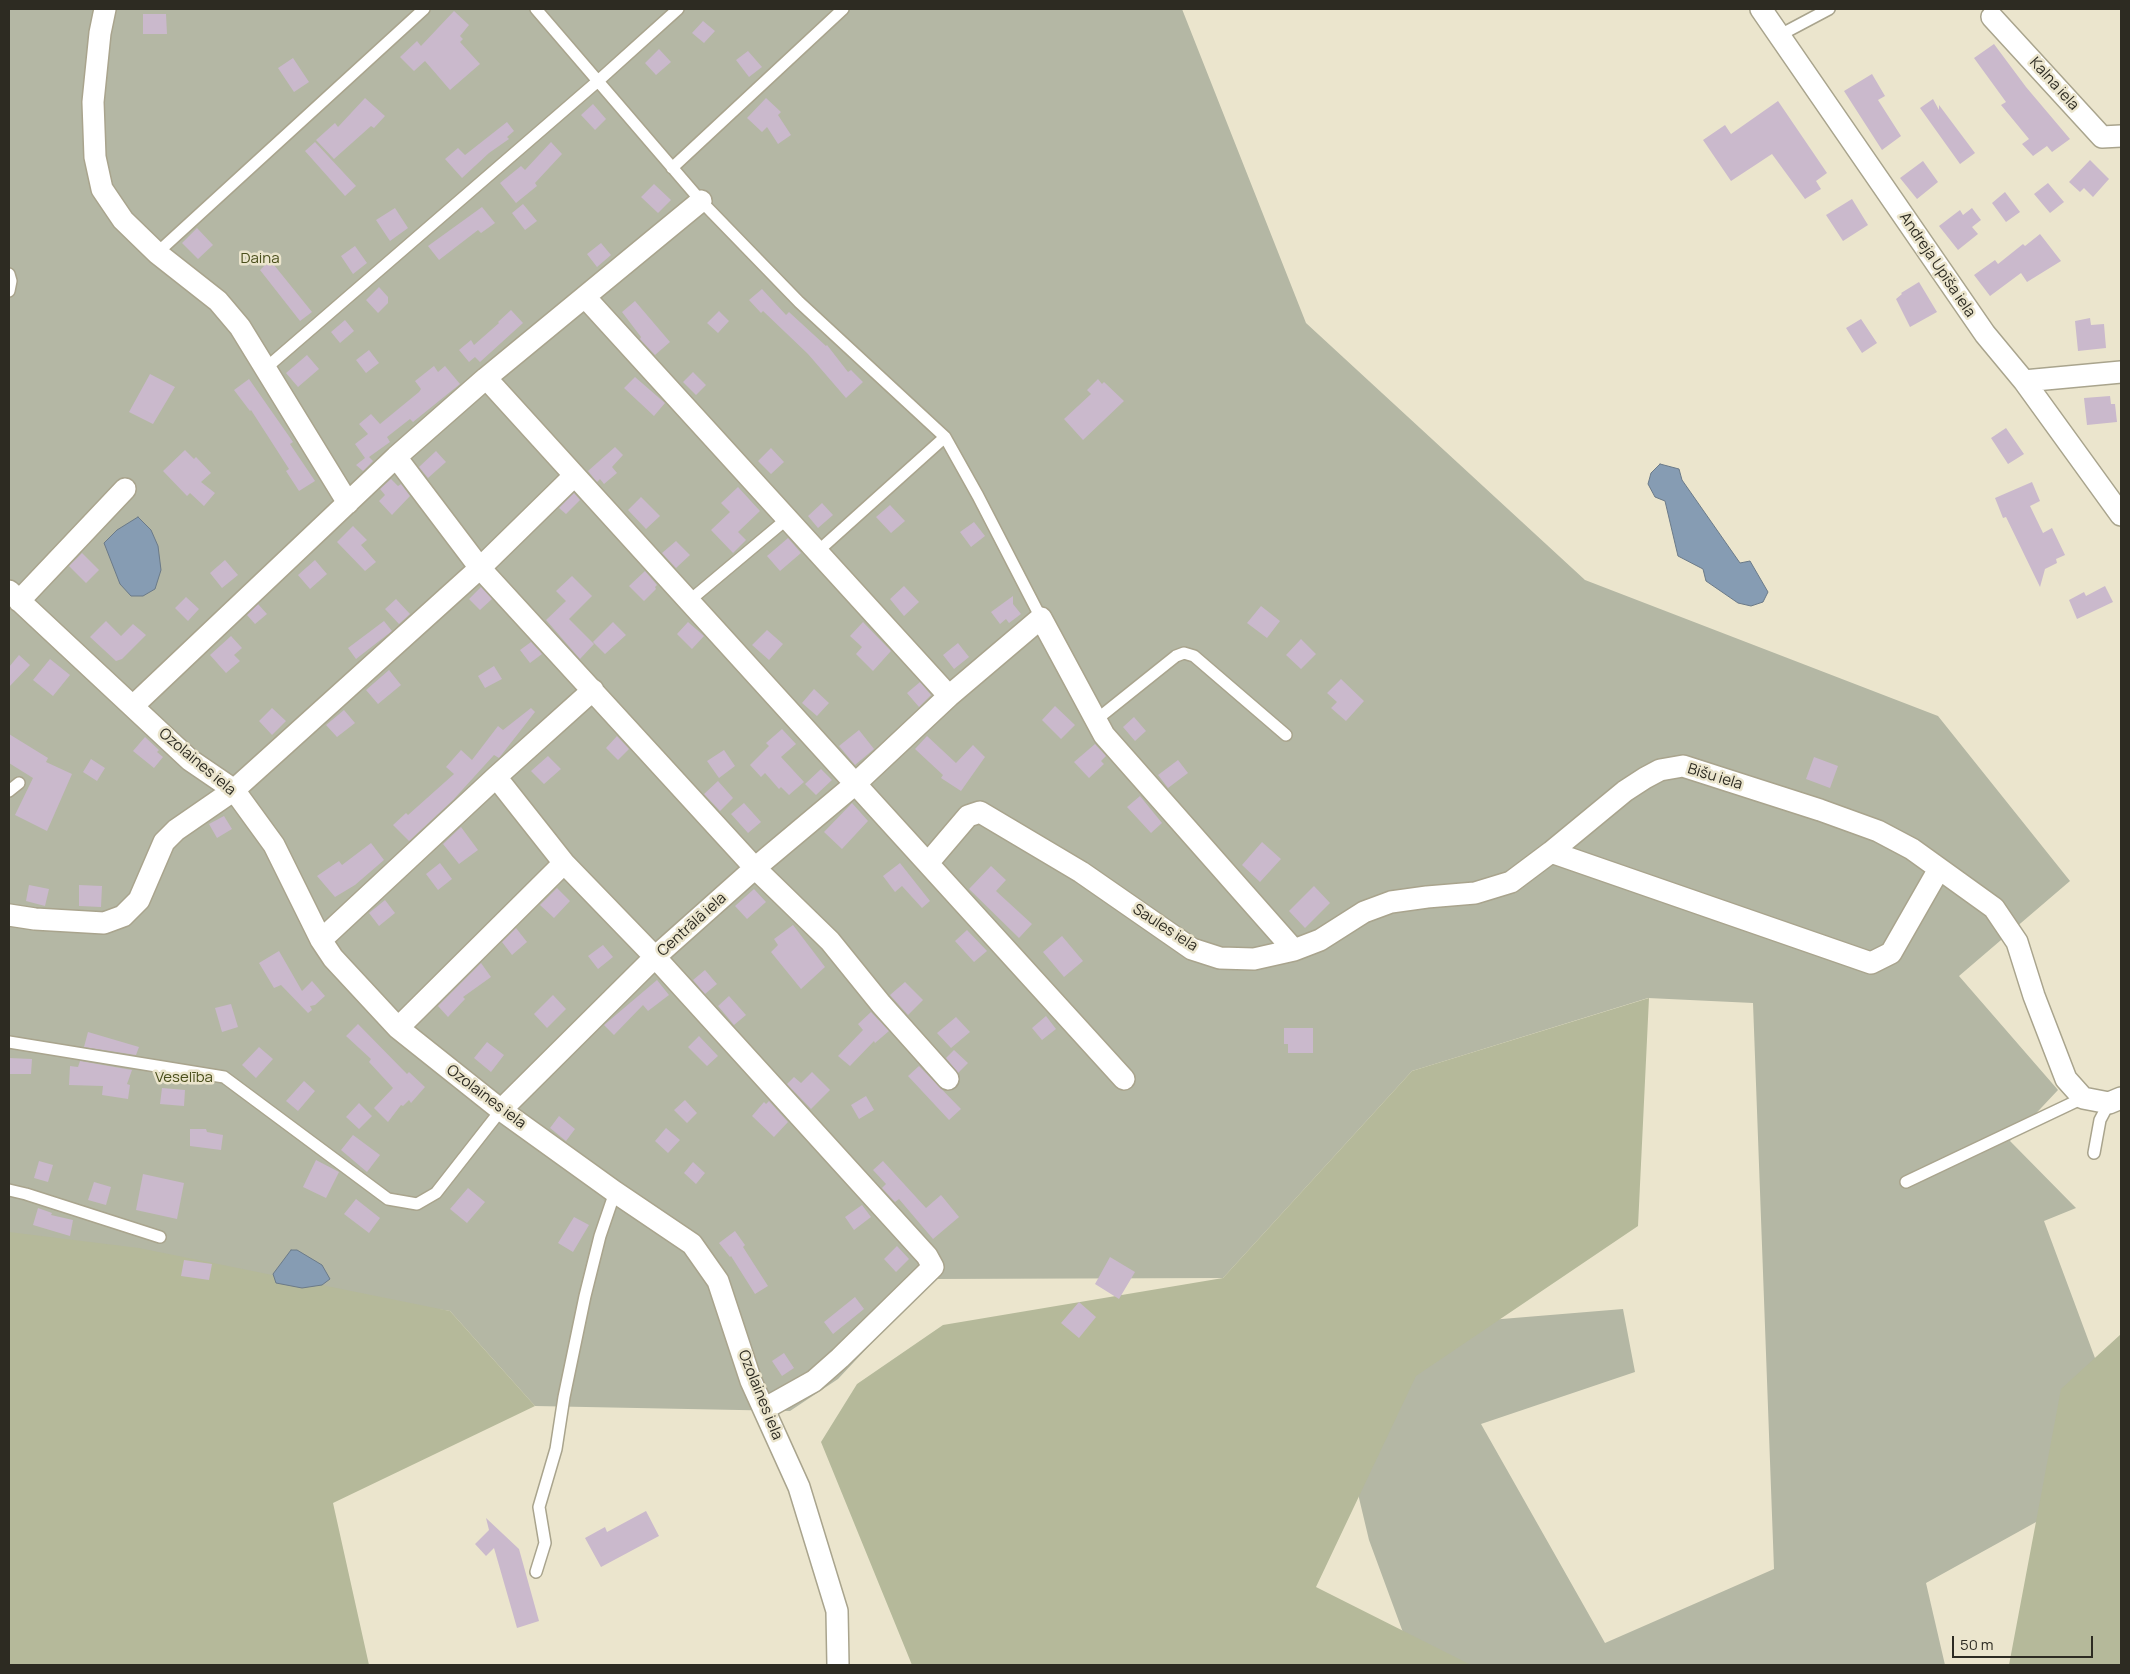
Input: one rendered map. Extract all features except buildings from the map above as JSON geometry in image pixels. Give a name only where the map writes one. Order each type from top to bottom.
[{"type":"street","points":[[105,9],[100,33],[93,102],[97,165],[102,188],[123,220],[157,252],[218,301],[240,327],[348,503]]},
{"type":"street","name":"Andreja Upīša iela","points":[[1761,9],[1985,334],[2024,381],[2121,515]]},
{"type":"street","name":"Kalna iela","points":[[1992,17],[2102,137],[2121,136]]},
{"type":"street","points":[[132,706],[396,457],[486,378],[700,201]]},
{"type":"street","points":[[585,297],[949,696]]},
{"type":"street","points":[[2024,381],[2121,372]]},
{"type":"street","points":[[486,378],[1124,1080]]},
{"type":"street","points":[[396,457],[480,568],[755,868],[830,941],[882,1004],[948,1078]]},
{"type":"street","points":[[9,915],[35,920],[104,923],[123,916],[139,900],[164,842],[176,830],[234,790],[480,568],[574,476]]},
{"type":"street","points":[[14,596],[125,488]]},
{"type":"street","name":"Ozolaines iela","points":[[14,596],[190,760],[234,790],[274,845],[321,940],[333,958],[398,1028],[501,1110],[692,1244],[718,1281],[751,1381],[799,1487],[837,1611],[838,1665]]},
{"type":"street","points":[[1040,618],[1104,735],[1294,950]]},
{"type":"street","name":"Centrālā iela","points":[[501,1110],[655,957],[755,868],[854,785],[949,696],[1040,618]]},
{"type":"street","points":[[321,940],[496,777],[593,690]]},
{"type":"street","name":"Bišu iela","points":[[1511,882],[1552,852],[1625,791],[1660,770],[1683,766],[1820,810],[1878,831],[1912,850],[1994,908],[2017,942],[2034,996],[2066,1078],[2083,1098]]},
{"type":"street","points":[[496,777],[564,863],[655,957],[927,1256],[933,1266],[840,1358],[814,1381],[764,1409]]},
{"type":"street","name":"Saules iela","points":[[928,863],[968,816],[980,812],[1081,872],[1192,949],[1220,958],[1254,959],[1294,950],[1320,940],[1364,912],[1391,902],[1475,893],[1511,882]]},
{"type":"street","points":[[1552,852],[1871,963],[1891,953],[1939,869]]},
{"type":"street","points":[[398,1028],[564,863]]},
{"type":"street","points":[[2083,1098],[2115,1101]]},
{"type":"lane","points":[[157,252],[424,9]]},
{"type":"lane","points":[[536,9],[700,201],[799,302],[945,437],[978,496],[1040,618]]},
{"type":"lane","points":[[266,368],[598,81],[678,9]]},
{"type":"lane","points":[[672,168],[843,9]]},
{"type":"lane","points":[[1780,35],[1829,9]]},
{"type":"lane","points":[[9,274],[11,281],[9,291]]},
{"type":"lane","points":[[816,552],[945,437]]},
{"type":"lane","points":[[689,601],[788,518]]},
{"type":"lane","points":[[1096,720],[1176,656],[1184,653],[1194,656],[1286,735]]},
{"type":"lane","points":[[9,791],[19,783]]},
{"type":"lane","points":[[9,1042],[224,1077],[388,1199],[417,1204],[436,1193],[501,1110]]},
{"type":"lane","points":[[1906,1182],[2083,1098]]},
{"type":"lane","points":[[2094,1153],[2100,1120],[2115,1101]]},
{"type":"lane","points":[[9,1190],[160,1237]]},
{"type":"lane","points":[[536,1572],[545,1543],[539,1507],[556,1449],[584,1296],[600,1236],[616,1192]]},
{"type":"green space","points":[[9,9],[1182,9],[1306,323],[1585,580],[1938,716],[2070,881],[1959,976],[2058,1090],[2010,1141],[2076,1208],[2044,1221],[2121,1428],[2121,1475],[1926,1583],[1945,1665],[1415,1665],[1369,1540],[1320,1334],[1623,1309],[1635,1372],[1481,1424],[1605,1643],[1774,1569],[1753,1003],[1648,998],[1412,1071],[1223,1278],[932,1279],[838,1379],[790,1411],[535,1406],[450,1311],[9,1248]]},
{"type":"green space","points":[[1649,998],[1638,1226],[1416,1376],[1316,1587],[1471,1665],[912,1665],[821,1442],[857,1384],[943,1325],[1223,1278],[1412,1071]]},
{"type":"green space","points":[[9,1232],[139,1248],[450,1311],[535,1406],[333,1503],[369,1665],[9,1665]]},
{"type":"green space","points":[[2121,1334],[2121,1665],[2009,1665],[2061,1389]]},
{"type":"water","points":[[1660,464],[1679,469],[1682,480],[1740,563],[1750,561],[1768,592],[1763,602],[1751,606],[1738,603],[1706,581],[1703,569],[1678,556],[1665,501],[1655,497],[1648,484],[1651,473]]},
{"type":"water","points":[[138,517],[151,530],[158,546],[161,570],[155,589],[143,596],[131,596],[120,584],[104,543],[117,530]]},
{"type":"water","points":[[291,1250],[297,1250],[322,1265],[330,1279],[322,1285],[302,1288],[276,1283],[273,1274]]},
{"type":"park label","name":"Daina","points":[[260,259]]},
{"type":"park label","name":"Veselība","points":[[184,1078]]}]
